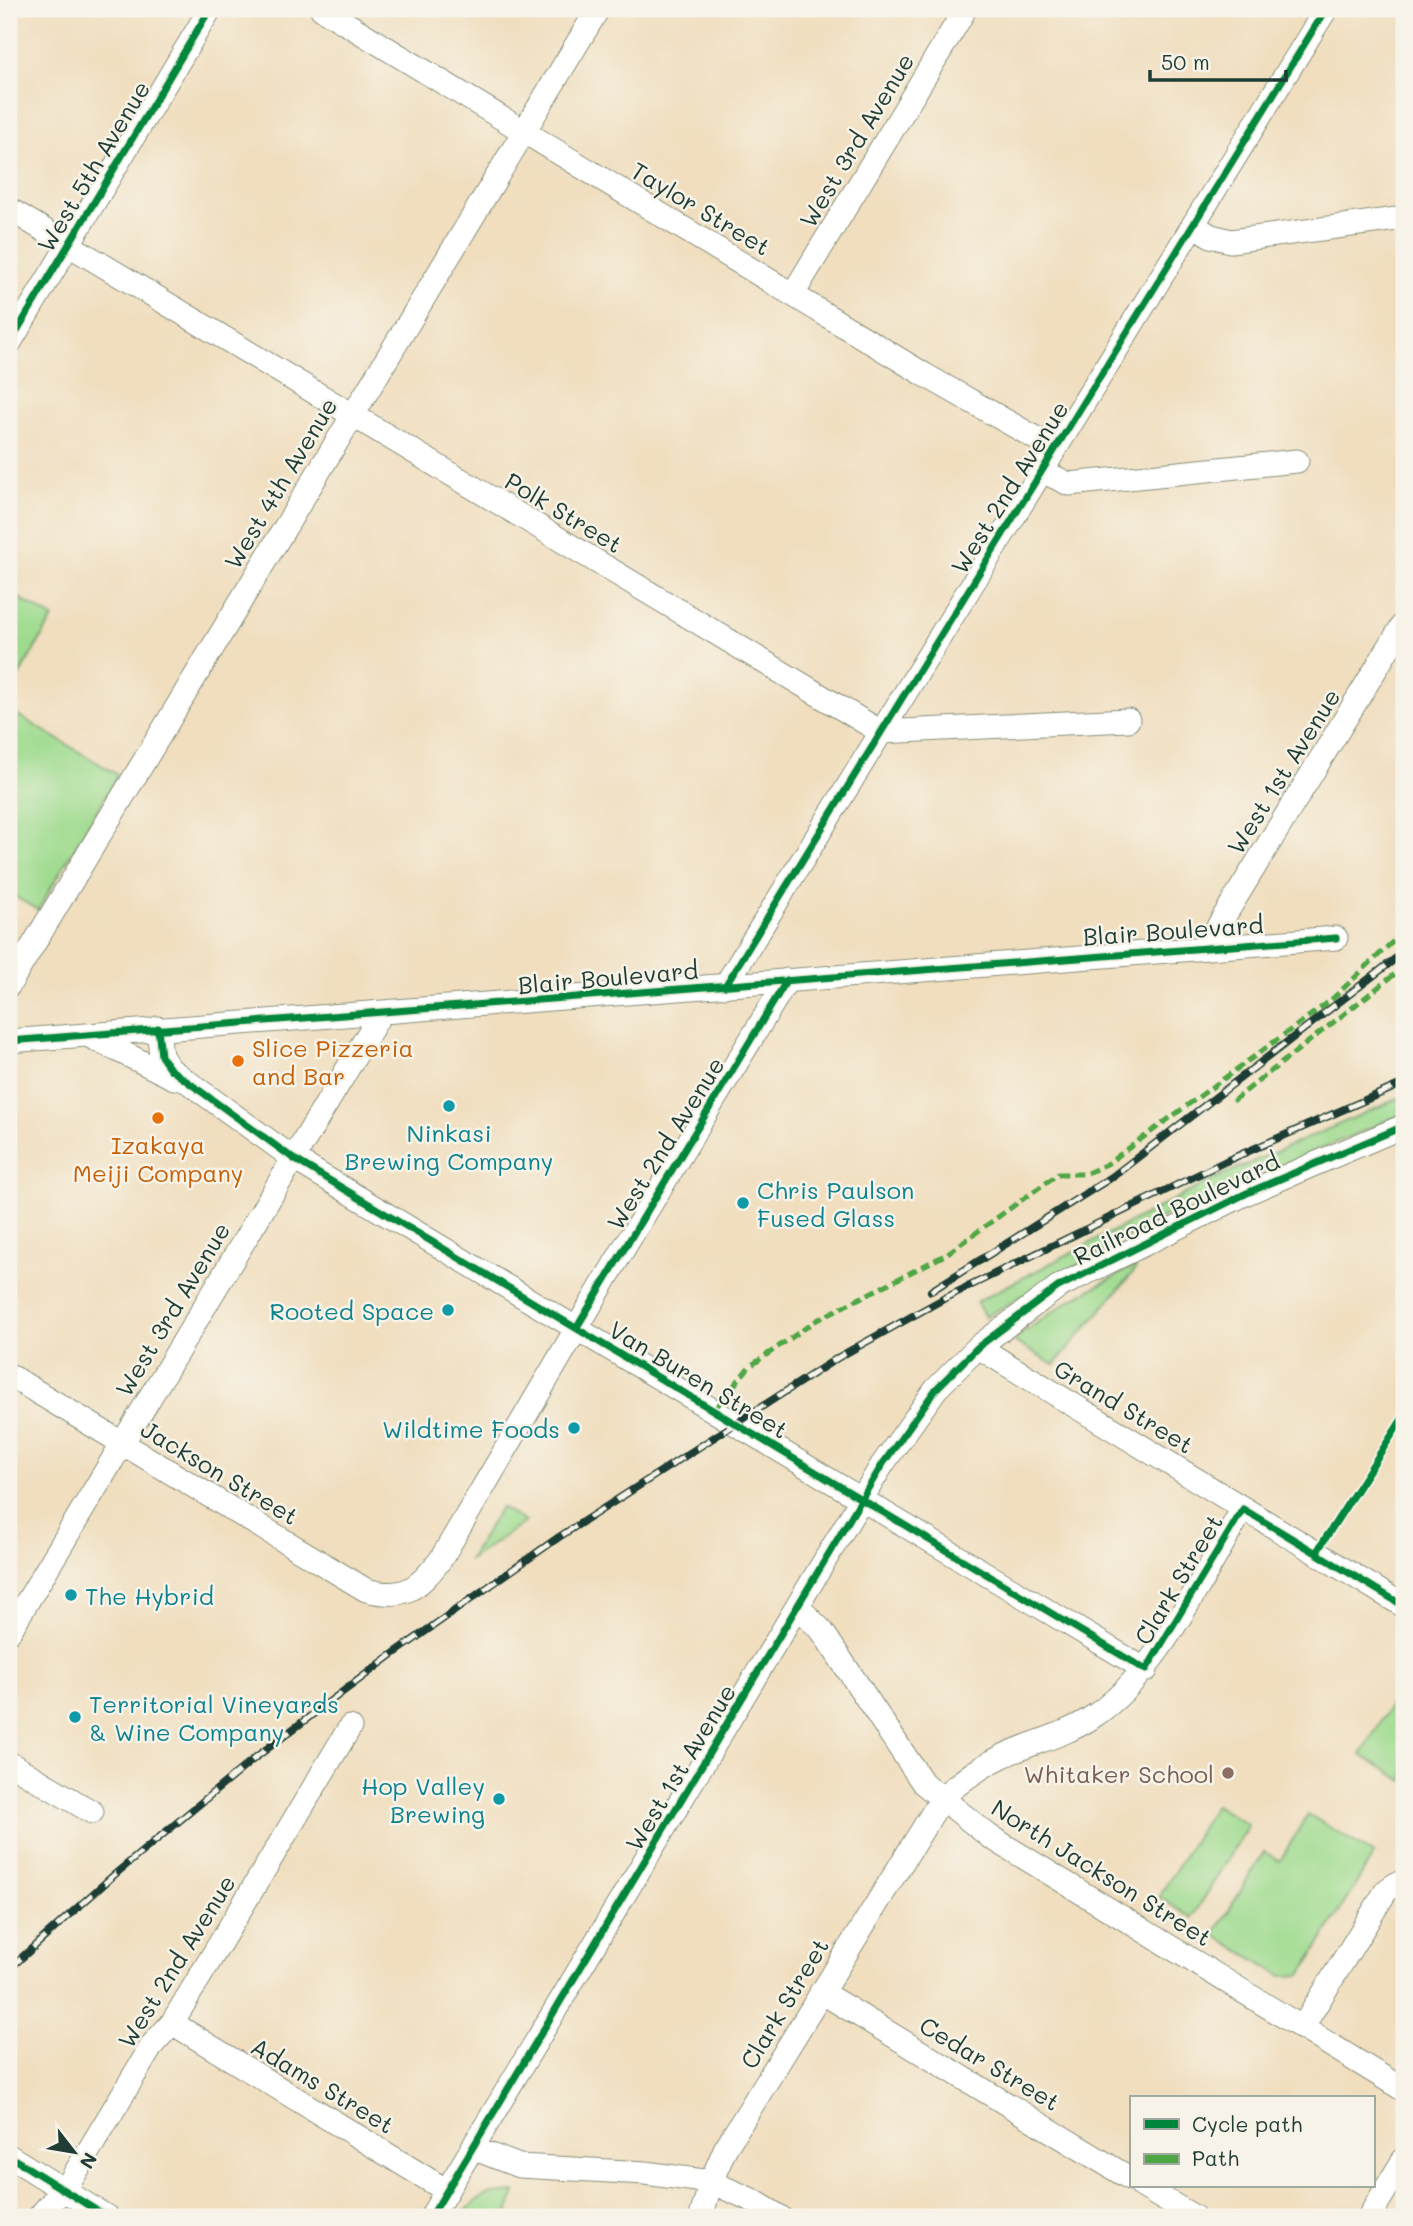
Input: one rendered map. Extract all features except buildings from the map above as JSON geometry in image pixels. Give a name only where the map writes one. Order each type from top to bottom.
[{"type":"street","name":"West 5th Avenue","points":[[9,344],[210,9]]},
{"type":"street","name":"Taylor Street","points":[[322,9],[1055,449]]},
{"type":"street","name":"West 4th Avenue","points":[[9,985],[598,9]]},
{"type":"street","name":"West 2nd Avenue","points":[[725,986],[1326,9]]},
{"type":"street","name":"West 3rd Avenue","points":[[793,294],[963,13]]},
{"type":"street","name":"Polk Street","points":[[9,209],[881,732]]},
{"type":"street","points":[[1193,225],[1211,236],[1231,240],[1404,218]]},
{"type":"street","points":[[1042,471],[1069,484],[1297,461]]},
{"type":"street","name":"West 1st Avenue","points":[[1206,946],[1404,623]]},
{"type":"street","points":[[881,732],[1128,720]]},
{"type":"street","name":"Blair Boulevard","points":[[9,1041],[1336,938]]},
{"type":"street","name":"West 2nd Avenue","points":[[408,1591],[426,1578],[441,1559],[577,1327],[787,980]]},
{"type":"street","name":"West 3rd Avenue","points":[[9,1632],[381,1013]]},
{"type":"street","name":"Van Buren Street","points":[[158,1028],[161,1056],[180,1080],[294,1159],[1146,1670]]},
{"type":"street","points":[[84,1034],[130,1054],[164,1075],[180,1080]]},
{"type":"street","name":"Railroad Boulevard","points":[[978,1347],[1058,1287],[1110,1259],[1247,1193],[1404,1126]]},
{"type":"street","name":"West 1st Avenue","points":[[431,2217],[894,1446],[936,1389],[978,1347]]},
{"type":"street","name":"Grand Street","points":[[978,1347],[1404,1606]]},
{"type":"street","name":"Jackson Street","points":[[9,1375],[366,1590],[388,1596],[408,1591]]},
{"type":"street","name":"Clark Street","points":[[701,2217],[711,2182],[725,2149],[942,1798],[964,1777],[1003,1755],[1056,1736],[1089,1720],[1120,1698],[1146,1670],[1242,1509]]},
{"type":"street","name":"North Jackson Street","points":[[799,1607],[822,1631],[923,1783],[995,1840],[1404,2090]]},
{"type":"street","name":"West 2nd Avenue","points":[[39,2217],[79,2168],[153,2045],[172,2024],[350,1727]]},
{"type":"street","points":[[9,1763],[92,1812]]},
{"type":"street","points":[[1302,2028],[1386,1891],[1400,1885]]},
{"type":"street","name":"Cedar Street","points":[[821,1992],[1130,2178]]},
{"type":"street","name":"Adams Street","points":[[172,2024],[447,2191]]},
{"type":"street","points":[[473,2148],[519,2166],[645,2173],[711,2182],[780,2217]]},
{"type":"street","points":[[9,2156],[107,2217]]},
{"type":"street","points":[[1369,2217],[1404,2159]]},
{"type":"street","points":[[1145,2188],[1194,2217]]},
{"type":"green space","points":[[9,592],[53,618],[9,692]]},
{"type":"green space","points":[[9,710],[118,775],[38,910],[9,893]]},
{"type":"green space","points":[[1404,1096],[1404,1114],[1186,1205],[985,1317],[976,1302],[1220,1176]]},
{"type":"green space","points":[[1134,1266],[1136,1269],[1054,1365],[1015,1342],[1017,1337],[1067,1302]]},
{"type":"green space","points":[[501,1507],[525,1522],[468,1561]]},
{"type":"green space","points":[[1404,1683],[1404,1781],[1361,1755]]},
{"type":"green space","points":[[1215,1805],[1248,1825],[1192,1918],[1159,1897]]},
{"type":"green space","points":[[1308,1814],[1374,1854],[1301,1975],[1282,1976],[1214,1935],[1264,1852],[1280,1861]]},
{"type":"green space","points":[[515,2192],[508,2217],[462,2217],[473,2203],[484,2196]]},
{"type":"railway","points":[[931,1291],[1112,1177],[1404,952]]},
{"type":"railway","points":[[9,1969],[114,1875],[256,1757],[389,1657],[559,1537],[839,1357],[945,1298],[1226,1161],[1404,1083]]},
{"type":"marked path","points":[[714,1410],[749,1367],[817,1320],[945,1255],[1058,1174],[1085,1174],[1107,1164],[1330,1001],[1404,931]]},
{"type":"marked path","points":[[1233,1101],[1404,967]]},
{"type":"cycle path","points":[[9,344],[210,9]]},
{"type":"cycle path","points":[[725,986],[1326,9]]},
{"type":"cycle path","points":[[9,1041],[1336,938]]},
{"type":"cycle path","points":[[577,1327],[787,980]]},
{"type":"cycle path","points":[[158,1028],[161,1056],[170,1069],[294,1159],[1146,1670],[1243,1509],[1404,1606]]},
{"type":"cycle path","points":[[431,2217],[882,1465],[936,1389],[978,1347],[1058,1287],[1247,1193],[1404,1126]]},
{"type":"cycle path","points":[[1316,1553],[1404,1416]]},
{"type":"cycle path","points":[[9,2156],[107,2217]]},
{"type":"place","name":"Slice Pizzeria and Bar","points":[[238,1061]]},
{"type":"place","name":"Ninkasi Brewing Company","points":[[449,1106]]},
{"type":"place","name":"Izakaya Meiji Company","points":[[158,1118]]},
{"type":"place","name":"Chris Paulson Fused Glass","points":[[743,1203]]},
{"type":"place","name":"Rooted Space","points":[[448,1310]]},
{"type":"place","name":"Wildtime Foods","points":[[574,1428]]},
{"type":"place","name":"The Hybrid","points":[[71,1595]]},
{"type":"place","name":"Territorial Vineyards & Wine Company","points":[[75,1717]]},
{"type":"place","name":"Whitaker School","points":[[1228,1773]]},
{"type":"place","name":"Hop Valley Brewing","points":[[499,1799]]}]
